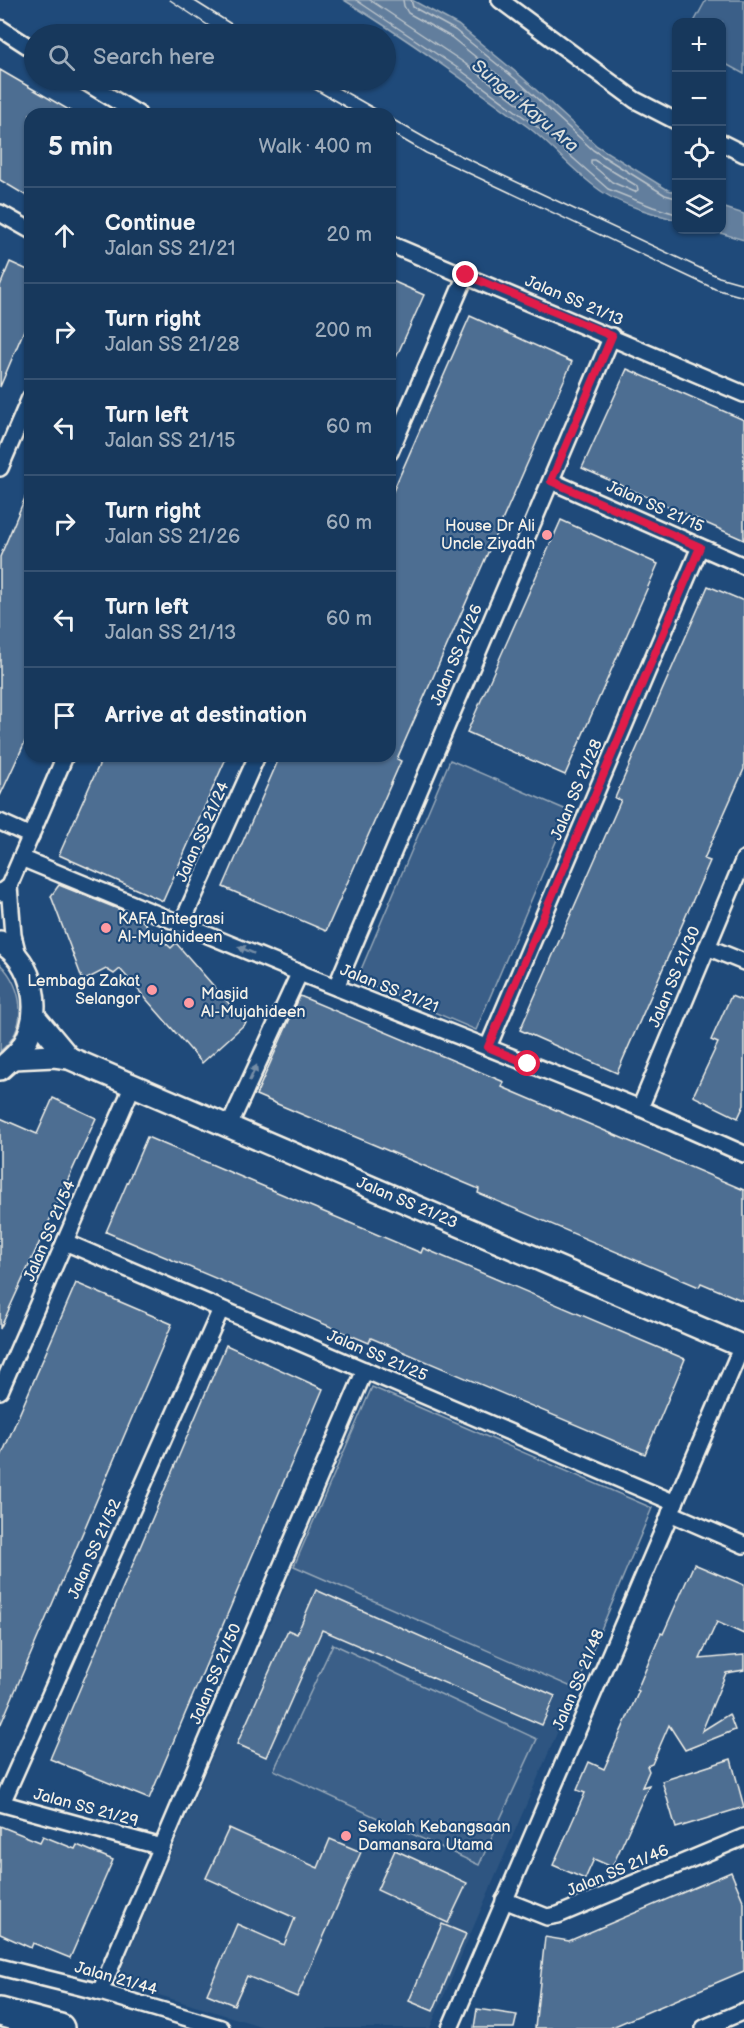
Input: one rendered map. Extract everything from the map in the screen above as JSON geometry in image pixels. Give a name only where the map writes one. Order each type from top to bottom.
[{"type":"highway","points":[[0,2012],[60,2028]]},
{"type":"street","points":[[500,0],[635,100],[672,119]]},
{"type":"street","points":[[0,28],[24,44]]},
{"type":"street","points":[[98,90],[128,108]]},
{"type":"street","points":[[726,145],[744,154]]},
{"type":"street","points":[[0,213],[24,227]]},
{"type":"street","name":"Jalan SS 21/13","points":[[396,246],[612,336],[744,394]]},
{"type":"street","points":[[396,438],[466,275]]},
{"type":"street","name":"Jalan SS 21/26","points":[[336,987],[612,336]]},
{"type":"street","points":[[0,468],[24,412]]},
{"type":"street","name":"Jalan SS 21/15","points":[[551,481],[744,566]]},
{"type":"street","name":"Jalan SS 21/28","points":[[488,1047],[700,547]]},
{"type":"street","points":[[7,1064],[23,1046],[30,1031],[34,1016],[34,996],[29,977],[19,959],[4,889],[21,858],[62,762]]},
{"type":"street","name":"Jalan SS 21/24","points":[[182,923],[254,762]]},
{"type":"street","points":[[0,822],[31,836]]},
{"type":"street","name":"Jalan SS 21/21","points":[[21,858],[640,1108],[744,1154]]},
{"type":"street","name":"Jalan SS 21/30","points":[[640,1108],[744,859]]},
{"type":"street","points":[[0,942],[19,959]]},
{"type":"street","points":[[707,946],[744,962]]},
{"type":"street","points":[[229,1126],[300,972]]},
{"type":"street","name":"Jalan SS 21/23","points":[[34,1016],[69,1058]]},
{"type":"street","name":"Jalan SS 21/23","points":[[7,1064],[54,1056],[69,1058],[743,1347]]},
{"type":"street","name":"Jalan SS 21/54","points":[[0,1391],[133,1085]]},
{"type":"street","name":"Jalan SS 21/25","points":[[65,1242],[365,1370],[673,1508],[744,1545]]},
{"type":"street","name":"Jalan SS 21/52","points":[[1,1803],[221,1309]]},
{"type":"street","name":"Jalan SS 21/48","points":[[450,2028],[743,1347]]},
{"type":"street","name":"Jalan SS 21/50","points":[[100,1992],[365,1370]]},
{"type":"street","name":"Jalan SS 21/29","points":[[1,1803],[162,1847]]},
{"type":"street","name":"Jalan SS 21/46","points":[[504,1900],[547,1917],[558,1915],[744,1838]]},
{"type":"street","name":"Jalan 21/44","points":[[0,1967],[100,1992],[221,2028]]},
{"type":"street","points":[[704,2028],[744,2011]]},
{"type":"shaded area","points":[[706,0],[744,0],[744,74],[726,64],[726,18],[696,18]]},
{"type":"shaded area","points":[[450,760],[569,811],[476,1030],[357,979]]},
{"type":"shaded area","points":[[0,964],[14,984],[20,1008],[16,1031],[0,1051]]},
{"type":"shaded area","points":[[372,1387],[652,1508],[576,1689],[294,1566]]},
{"type":"shaded area","name":"Sekolah Kebangsaan Damansara Utama","points":[[294,1566],[576,1689],[430,2028],[267,2028],[116,1982]]},
{"type":"shaded area","points":[[333,1644],[537,1739],[479,1865],[274,1770]]},
{"type":"water","name":"Sungai Kayu Ara","points":[[344,0],[412,0],[458,25],[523,78],[597,146],[672,191],[672,219],[629,205],[604,193],[528,127],[396,33],[396,24],[382,24]]},
{"type":"water","points":[[726,208],[744,214],[744,240],[724,234],[726,234]]},
{"type":"building","points":[[0,70],[24,84],[24,90],[35,90],[66,108],[24,108],[24,194],[0,180]]},
{"type":"building","points":[[10,262],[24,268],[24,330],[0,387],[0,286]]},
{"type":"building","points":[[396,283],[424,295],[396,358]]},
{"type":"building","points":[[470,316],[572,362],[397,759],[401,761],[326,931],[223,887],[277,762],[396,762],[396,484]]},
{"type":"building","points":[[627,369],[744,420],[744,540],[582,468]]},
{"type":"building","points":[[24,500],[24,744],[0,796],[0,557]]},
{"type":"building","points":[[561,520],[658,564],[565,775],[467,732]]},
{"type":"building","points":[[708,586],[744,601],[744,769],[704,859],[710,861],[617,1073],[520,1030],[621,800],[615,798]]},
{"type":"building","points":[[100,762],[224,762],[163,901],[59,855]]},
{"type":"building","points":[[59,885],[138,917],[171,948],[176,943],[246,1023],[202,1063],[120,969],[114,974],[106,969],[83,981],[51,896]]},
{"type":"building","points":[[300,996],[504,1082],[502,1087],[744,1190],[744,1301],[701,1283],[699,1287],[478,1193],[479,1189],[256,1095]]},
{"type":"building","points":[[731,996],[744,1001],[744,1105],[738,1118],[693,1096],[718,1043],[711,1040]]},
{"type":"building","points":[[53,1098],[96,1118],[0,1329],[0,1118],[37,1134]]},
{"type":"building","points":[[147,1137],[421,1253],[423,1248],[685,1359],[645,1454],[371,1338],[369,1343],[106,1232]]},
{"type":"building","points":[[76,1283],[172,1324],[0,1726],[0,1459]]},
{"type":"building","points":[[226,1345],[323,1389],[149,1799],[50,1759]]},
{"type":"building","points":[[694,1564],[744,1585],[744,1634],[717,1622],[700,1659],[744,1655],[744,1670],[726,1673],[702,1731],[729,1714],[735,1730],[685,1750],[669,1725],[652,1764],[647,1766],[649,1771],[642,1787],[649,1785],[612,1867],[594,1859],[585,1879],[553,1865],[585,1793],[577,1790],[589,1762],[604,1769],[639,1691],[637,1690],[661,1633],[663,1634]]},
{"type":"building","points":[[316,1590],[555,1696],[542,1725],[322,1630],[266,1757],[237,1744],[288,1630],[297,1634]]},
{"type":"building","points":[[731,1759],[744,1807],[676,1828],[662,1781]]},
{"type":"building","points":[[0,1826],[40,1842],[43,1836],[75,1849],[77,1845],[113,1860],[70,1958],[33,1943],[31,1948],[0,1934]]},
{"type":"building","points":[[229,1828],[318,1868],[330,1839],[361,1852],[297,1997],[247,1976],[234,2005],[207,1994],[237,1924],[284,1945],[295,1918],[206,1878]]},
{"type":"building","points":[[395,1850],[467,1883],[448,1923],[377,1890]]},
{"type":"building","points":[[731,1872],[744,1903],[744,1971],[610,2028],[535,2028],[545,1937],[569,1941]]},
{"type":"building","points":[[442,1924],[466,1934],[433,2011],[409,2001]]},
{"type":"building","points":[[477,2009],[517,2015],[514,2028],[474,2028]]},
{"type":"tram line","points":[[170,0],[206,24]]},
{"type":"tram line","points":[[193,0],[231,24]]},
{"type":"tram line","points":[[316,90],[348,108]]},
{"type":"tram line","points":[[342,90],[373,108]]},
{"type":"tram line","points":[[396,121],[436,144],[719,277],[744,284]]},
{"type":"tram line","points":[[396,136],[426,153],[715,289],[744,297]]},
{"type":"place","name":"House Dr Ali Uncle Ziyadh","points":[[547,535]]},
{"type":"place","name":"KAFA Integrasi Al-Mujahideen","points":[[106,928]]},
{"type":"place","name":"Lembaga Zakat Selangor","points":[[152,990]]},
{"type":"place","name":"Masjid Al-Mujahideen","points":[[189,1003]]},
{"type":"place","name":"Sekolah Kebangsaan Damansara Utama","points":[[346,1836]]},
{"type":"route","points":[[466,275],[612,336],[551,481],[700,547],[488,1047],[528,1064]]}]
